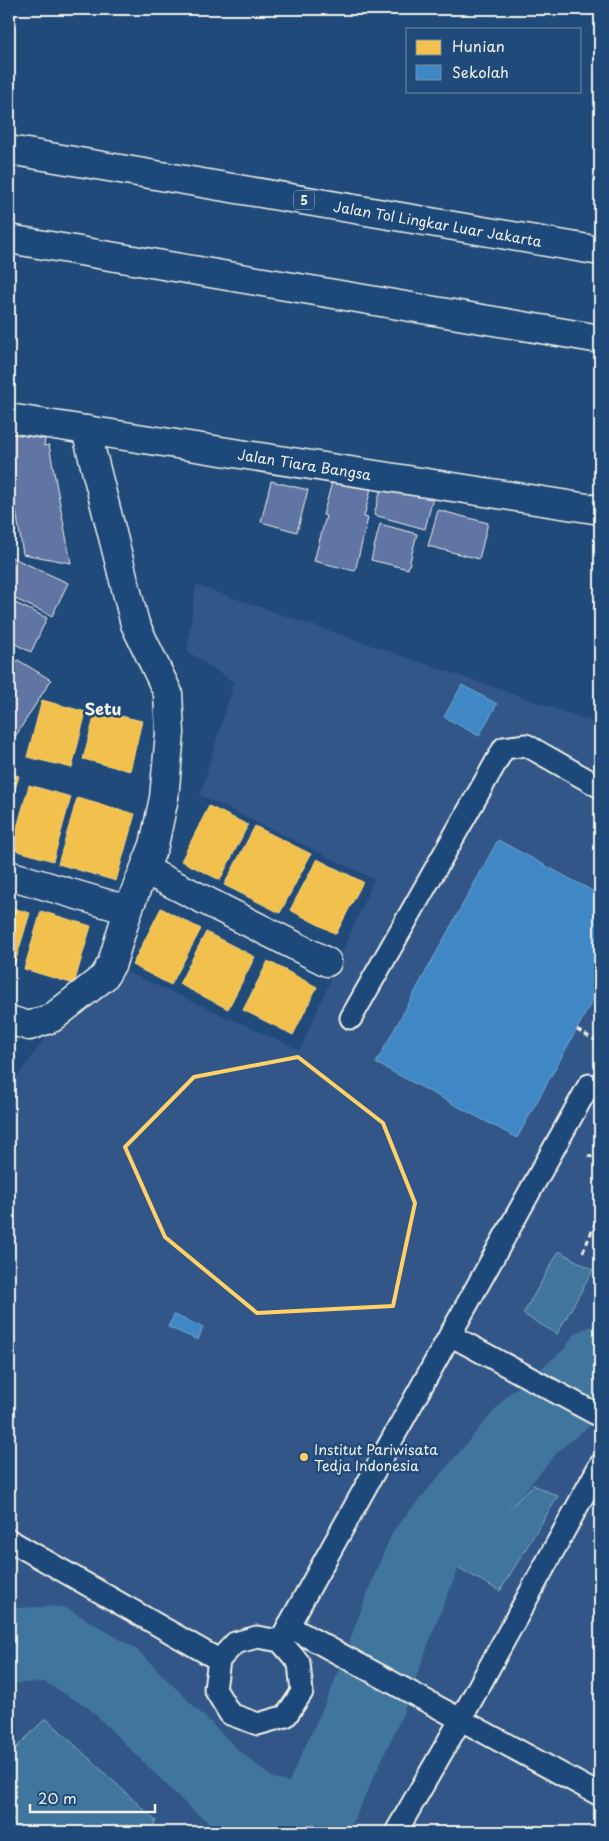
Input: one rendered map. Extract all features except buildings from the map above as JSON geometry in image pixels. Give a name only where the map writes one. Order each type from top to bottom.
[{"type":"main road","name":"Jalan Tol Lingkar Luar Jakarta","points":[[9,150],[600,251]]},
{"type":"main road","points":[[9,239],[600,340]]},
{"type":"main road","name":"Jalan Tiara Bangsa","points":[[9,418],[600,510]]},
{"type":"main road","points":[[9,1020],[29,1026],[52,1018],[104,977],[112,963],[128,910],[146,870],[154,845],[165,790],[170,733],[168,693],[135,624],[86,430]]},
{"type":"main road","points":[[146,870],[327,962]]},
{"type":"main road","points":[[9,875],[128,910]]},
{"type":"lane","points":[[351,1018],[504,748],[526,745],[600,787]]},
{"type":"lane","points":[[284,1633],[589,1085]]},
{"type":"lane","points":[[450,1335],[600,1416]]},
{"type":"lane","points":[[396,1832],[600,1465]]},
{"type":"lane","points":[[9,1540],[219,1660]]},
{"type":"lane","points":[[284,1633],[299,1663],[302,1692],[286,1716],[258,1724],[230,1714],[215,1689],[219,1660],[235,1643],[257,1636],[284,1633],[342,1654],[600,1795]]},
{"type":"path","points":[[577,1030],[600,1043]]},
{"type":"path","points":[[583,1252],[600,1212]]},
{"type":"highlighted area","points":[[298,1057],[383,1123],[415,1203],[393,1306],[257,1313],[165,1237],[125,1147],[194,1077]]},
{"type":"shaded area","name":"Institut Pariwisata Tedja Indonesia","points":[[196,585],[600,724],[600,1832],[9,1832],[9,1080],[14,1081],[46,1037],[125,971],[300,1050],[374,879],[200,795],[234,682],[187,651]]},
{"type":"shaded area","points":[[559,1251],[593,1270],[557,1334],[523,1314]]},
{"type":"shaded area","points":[[533,1485],[558,1496],[500,1591],[457,1567],[469,1549]]},
{"type":"shaded area","points":[[46,1718],[156,1821],[150,1832],[18,1832],[9,1811],[9,1755]]},
{"type":"waterway","points":[[9,1646],[54,1644],[112,1678],[213,1778],[256,1812],[294,1823],[315,1815],[367,1702],[425,1551],[533,1423],[594,1374],[600,1363]]},
{"type":"place","name":"Institut Pariwisata Tedja Indonesia","points":[[304,1457]]},
{"type":"district","name":"Setu","points":[[103,708]]}]
